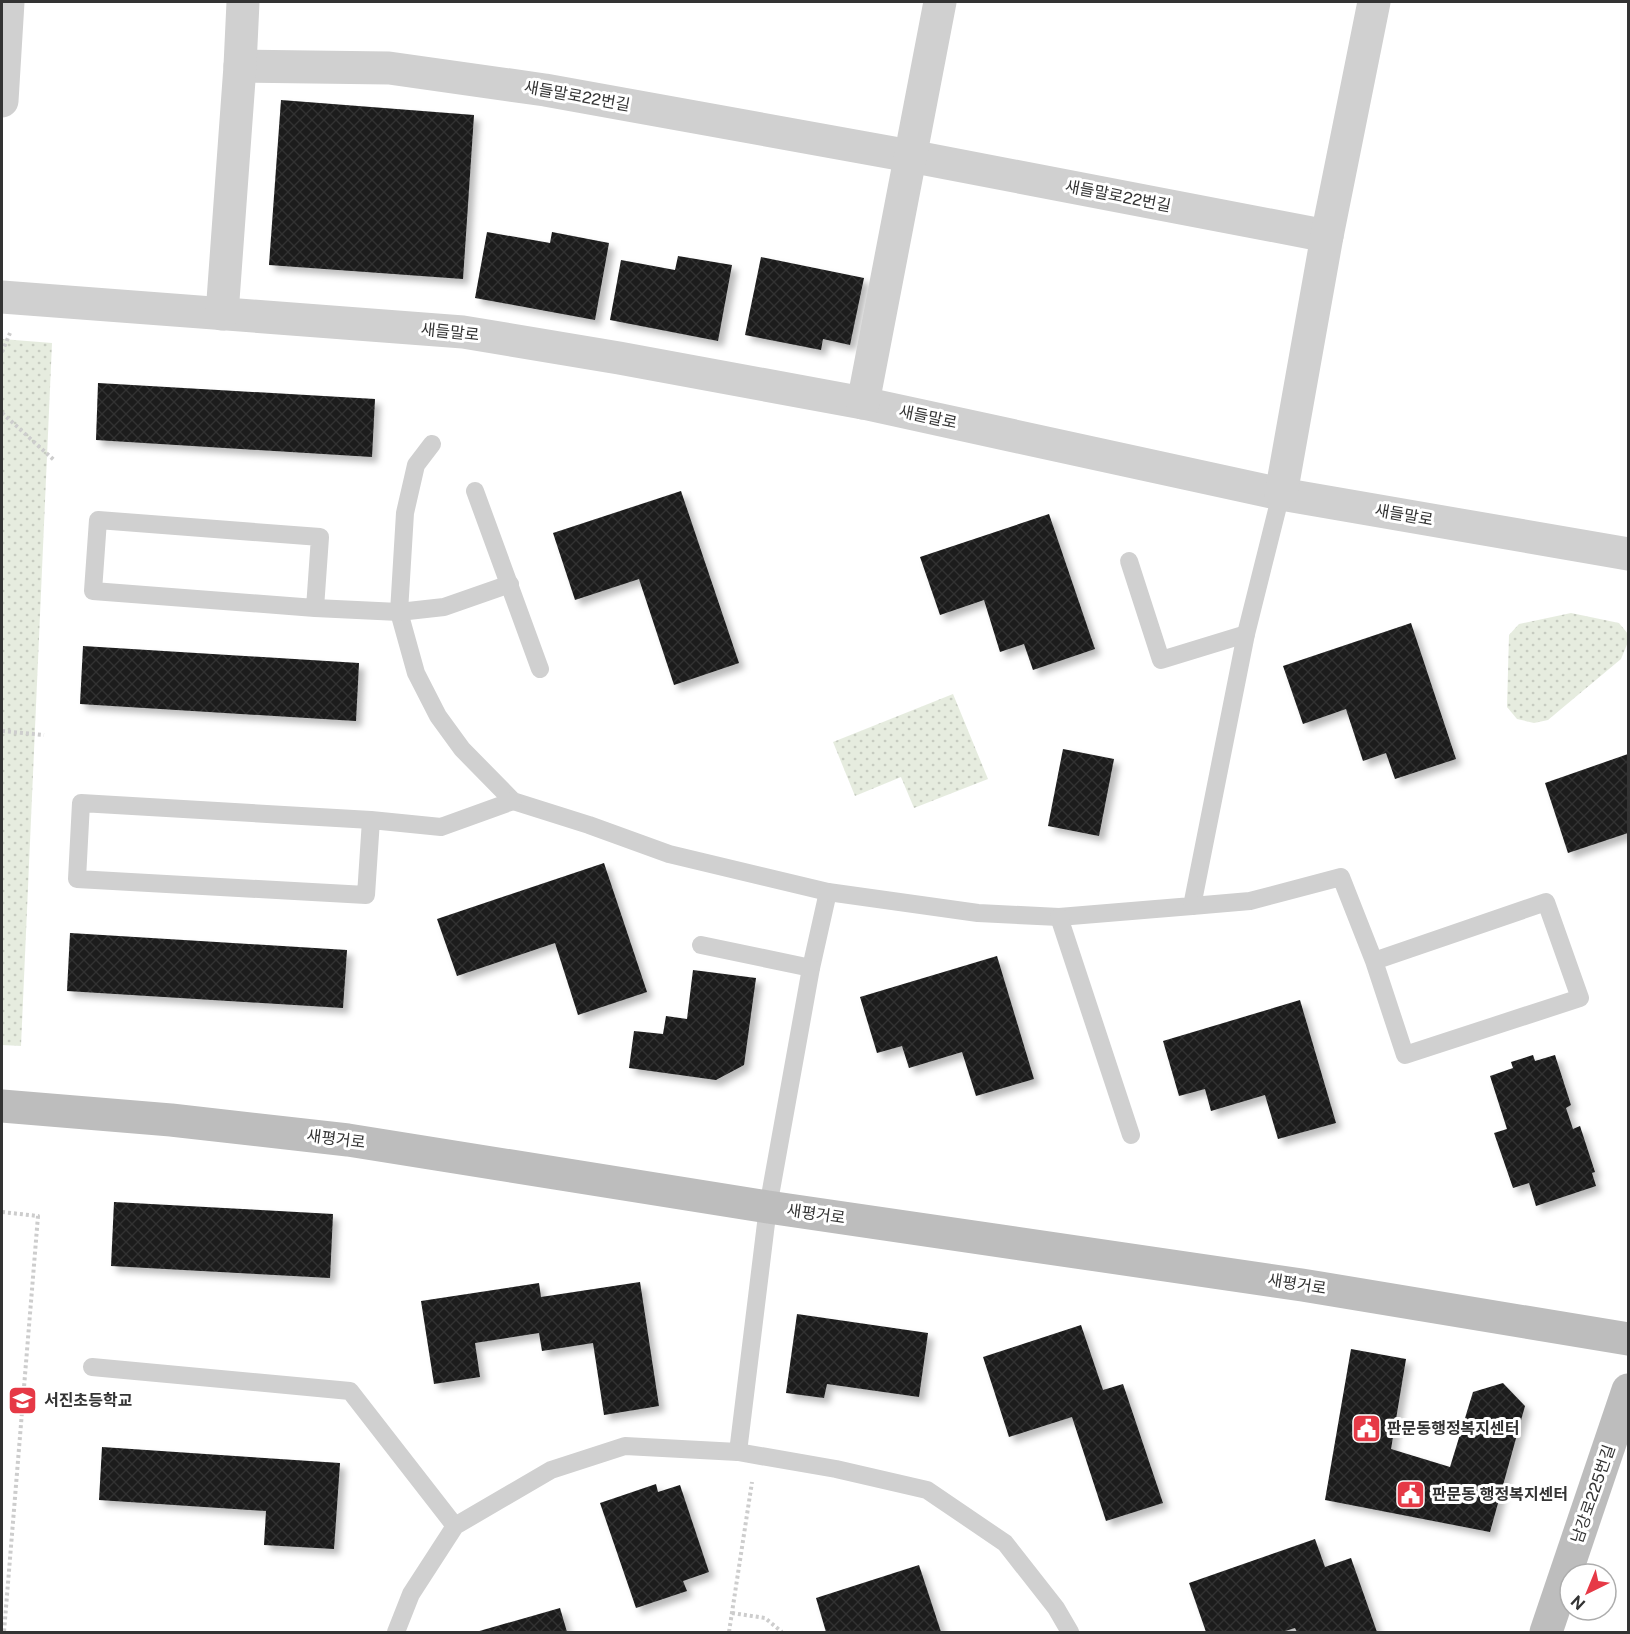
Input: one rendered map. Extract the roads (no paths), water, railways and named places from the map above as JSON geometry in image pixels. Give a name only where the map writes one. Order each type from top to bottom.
[{"type":"street","points":[[2,101],[8,2]]},
{"type":"street","points":[[222,314],[243,2]]},
{"type":"street","points":[[863,403],[940,2]]},
{"type":"street","points":[[1281,494],[1327,236],[1374,2]]},
{"type":"street","name":"새들말로22번길","points":[[240,66],[389,69],[545,90],[910,156],[1327,236]]},
{"type":"street","name":"새들말로","points":[[7,311],[222,314],[463,332],[863,403],[1281,494],[1629,554]]},
{"type":"street","name":"새평거로","points":[[2,1106],[171,1120],[348,1140],[768,1207],[1302,1285],[1629,1339]]},
{"type":"street","name":"남강로225번길","points":[[1546,1632],[1629,1390]]},
{"type":"lane","points":[[432,444],[416,465],[405,513],[399,612],[416,674],[438,716],[462,749],[513,801],[669,854],[828,892],[978,913],[1059,917],[1250,901],[1341,877],[1374,962],[1405,1055],[1580,998],[1546,902],[1374,962]]},
{"type":"lane","points":[[475,491],[540,669]]},
{"type":"lane","points":[[1192,906],[1246,634],[1281,494]]},
{"type":"lane","points":[[315,608],[320,537],[98,520],[93,591],[315,608],[399,612],[444,607],[510,584]]},
{"type":"lane","points":[[1129,561],[1161,660],[1246,634]]},
{"type":"lane","points":[[372,820],[366,895],[76,879],[81,802],[372,820],[441,827],[513,801]]},
{"type":"lane","points":[[747,1454],[768,1207],[811,968],[828,892]]},
{"type":"lane","points":[[1059,917],[1131,1135]]},
{"type":"lane","points":[[701,945],[811,968]]},
{"type":"lane","points":[[92,1367],[350,1391],[455,1526]]},
{"type":"lane","points":[[396,1632],[411,1594],[455,1526],[551,1470],[625,1446],[747,1454],[836,1469],[927,1490],[1005,1543],[1056,1608],[1070,1632]]},
{"type":"place","name":"서진초등학교","points":[[23,1400]]},
{"type":"place","name":"판문동행정복지센터","points":[[1366,1428]]},
{"type":"place","name":"판문동 행정복지센터","points":[[1411,1494]]}]
